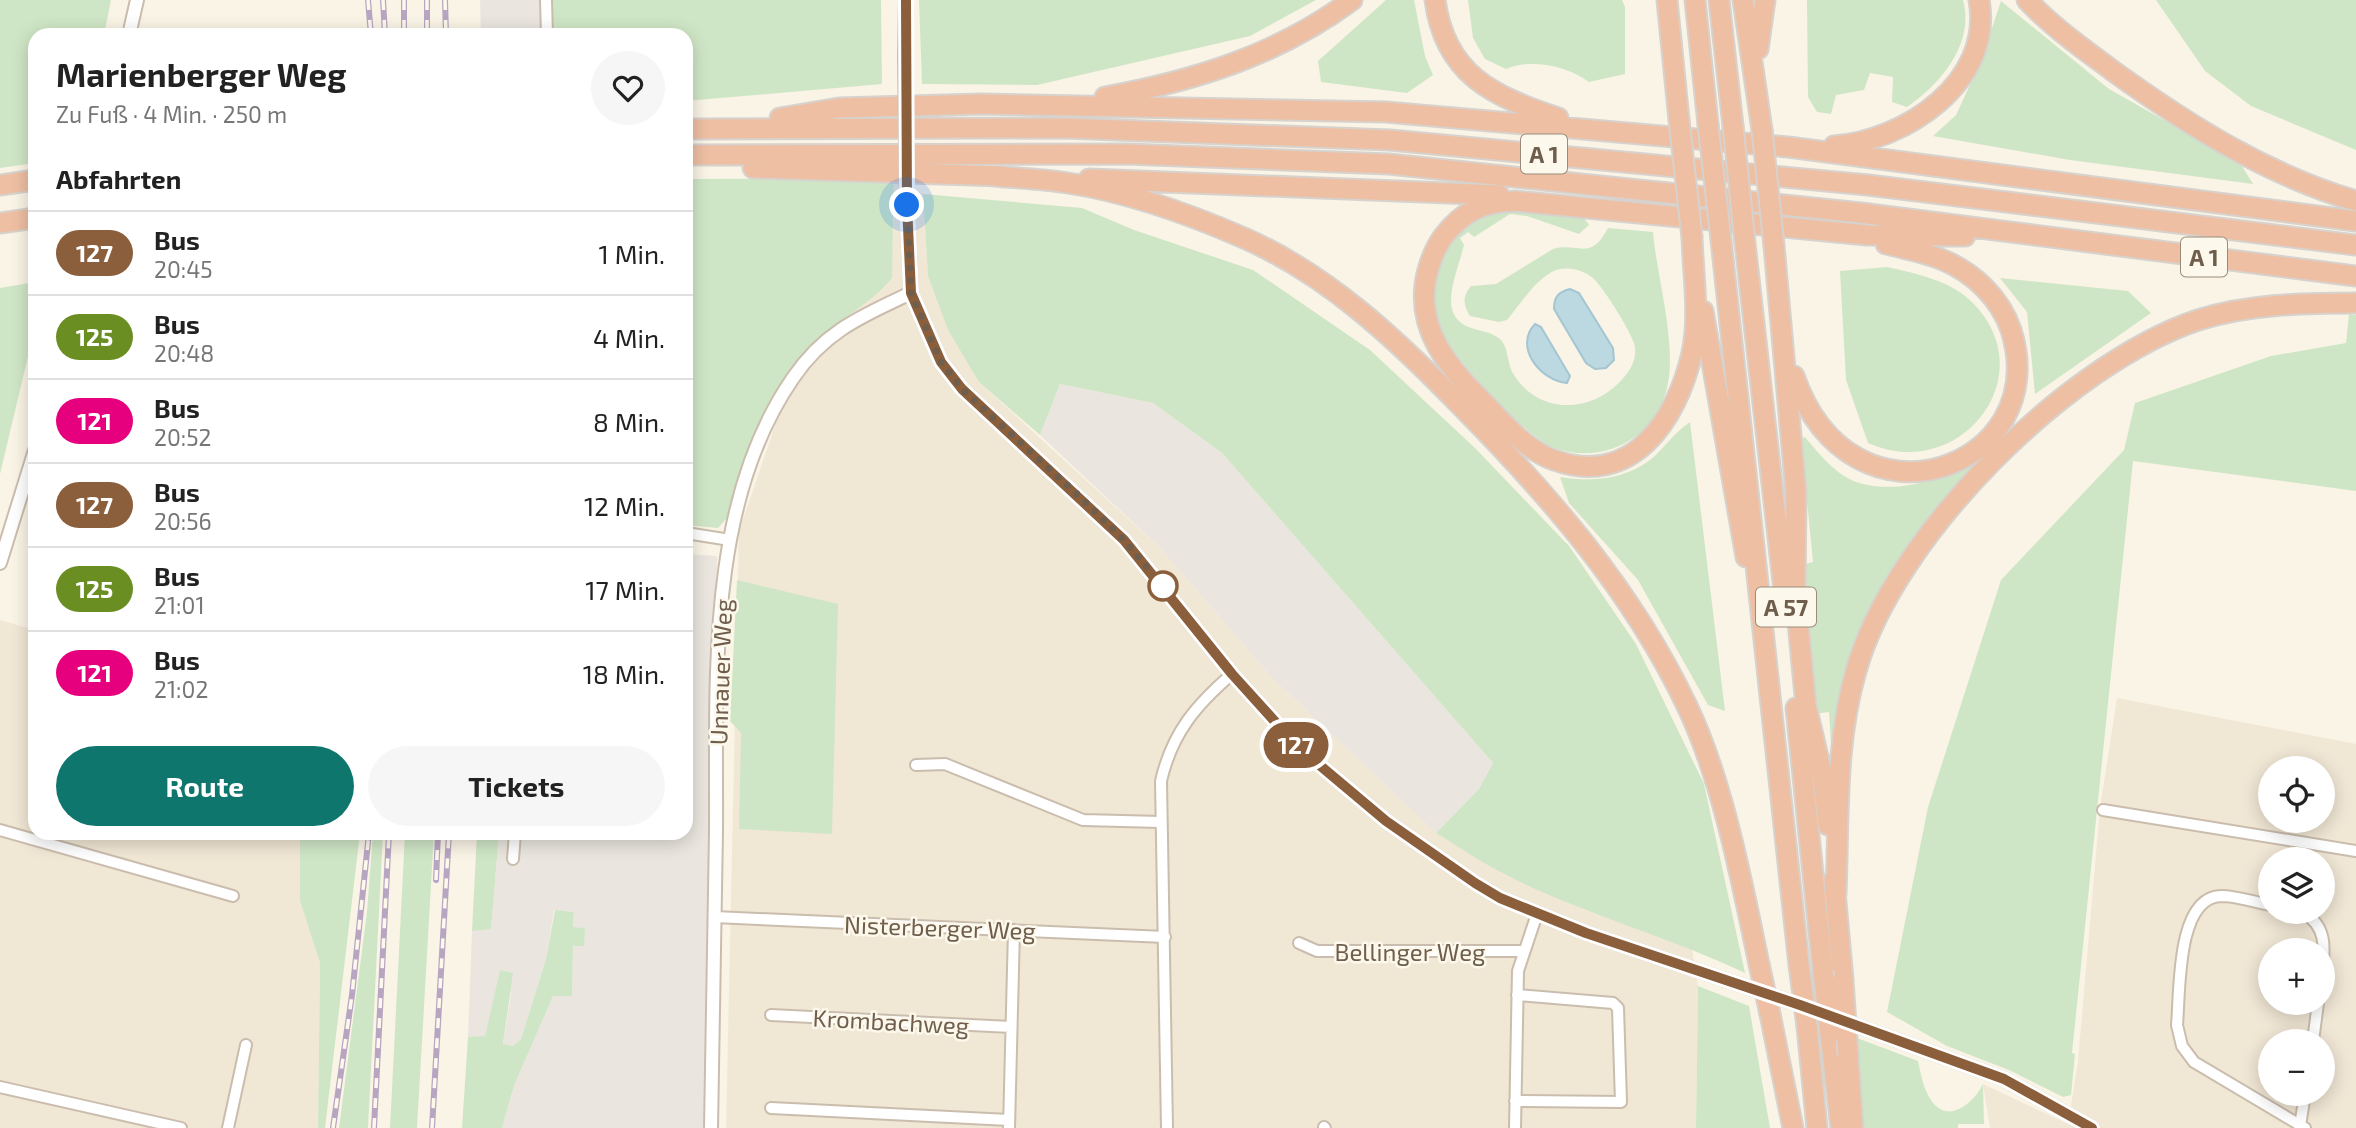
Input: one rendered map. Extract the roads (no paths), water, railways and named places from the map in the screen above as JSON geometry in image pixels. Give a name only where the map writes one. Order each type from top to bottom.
[{"type":"highway","points":[[1037,104],[1161,87],[1223,69],[1290,40],[1352,0]]},
{"type":"highway","points":[[1435,0],[1438,24],[1448,48],[1463,69],[1491,92],[1585,127]]},
{"type":"highway","points":[[1661,0],[1671,43]]},
{"type":"highway","points":[[1667,0],[1692,237],[1743,543],[1763,630]]},
{"type":"highway","name":"A 57","points":[[1695,0],[1818,1128]]},
{"type":"highway","name":"A 57","points":[[1719,0],[1841,1128]]},
{"type":"highway","points":[[1743,0],[1756,82],[1783,320],[1796,492],[1795,591],[1807,706],[1823,778],[1836,893],[1853,1128]]},
{"type":"highway","points":[[1756,82],[1760,17],[1765,0]]},
{"type":"highway","points":[[1788,147],[1868,141],[1912,122],[1930,110],[1950,92],[1973,53],[1979,29],[1979,0]]},
{"type":"highway","points":[[2027,0],[2085,51],[2183,119],[2226,145],[2305,184],[2356,201]]},
{"type":"highway","points":[[727,127],[839,108],[1037,104],[1386,112],[1585,127],[1788,147],[2356,221]]},
{"type":"highway","name":"A 1","points":[[693,129],[1064,128],[1390,140],[1868,185],[2356,245]]},
{"type":"highway","name":"A 1","points":[[693,157],[1127,154],[1389,164],[1847,211],[2356,276]]},
{"type":"highway","points":[[693,159],[727,167],[1362,188],[1509,196],[1665,215]]},
{"type":"highway","points":[[991,176],[1069,183],[1125,196],[1246,238],[1347,299],[1436,380],[1500,445],[1587,545],[1642,620],[1689,709],[1715,785],[1759,964],[1793,1128]]},
{"type":"highway","points":[[0,185],[28,181]]},
{"type":"highway","points":[[1692,237],[1695,329],[1692,354],[1672,411],[1658,433],[1643,447],[1605,465],[1582,467],[1553,460],[1535,450],[1456,375],[1430,335],[1424,310],[1424,286],[1439,242],[1455,222],[1489,202],[1515,201],[1880,236],[2053,238]]},
{"type":"highway","points":[[0,223],[28,219]]},
{"type":"highway","points":[[1783,320],[1802,400],[1816,424],[1856,459],[1878,469],[1918,472],[1943,467],[1962,459],[1997,428],[2012,399],[2017,370],[2014,342],[2006,316],[1986,289],[1960,268],[1923,253],[1792,227]]},
{"type":"highway","points":[[1836,893],[1841,754],[1856,669],[1877,618],[1902,572],[1960,496],[2057,404],[2096,373],[2146,342],[2199,320],[2250,309],[2356,303]]},
{"type":"street","points":[[131,28],[137,0]]},
{"type":"street","points":[[546,0],[547,28]]},
{"type":"street","points":[[906,0],[907,205],[911,293],[941,362],[962,389],[1124,540],[1232,674],[1298,747],[1386,821],[1475,883],[1537,914],[1985,1071],[2074,1123],[2092,1128]]},
{"type":"street","name":"Unnauer Weg","points":[[711,1128],[722,598],[730,540],[758,444],[793,377],[835,332],[859,316],[911,293]]},
{"type":"street","points":[[0,563],[28,494]]},
{"type":"street","points":[[693,534],[730,540]]},
{"type":"street","points":[[1167,1128],[1161,781],[1175,738],[1193,710],[1232,674]]},
{"type":"street","points":[[916,765],[946,764],[1083,820],[1160,822]]},
{"type":"street","points":[[2103,810],[2356,851]]},
{"type":"street","points":[[0,830],[28,838]]},
{"type":"street","points":[[35,840],[233,896]]},
{"type":"street","points":[[513,859],[514,840]]},
{"type":"street","points":[[2258,903],[2222,896],[2199,907],[2186,933],[2177,1025],[2179,1037],[2194,1062],[2302,1127],[2304,1106]]},
{"type":"street","points":[[1515,1128],[1517,995],[1523,951],[1537,914]]},
{"type":"street","name":"Nisterberger Weg","points":[[715,917],[1165,937]]},
{"type":"street","points":[[2314,924],[2324,938]]},
{"type":"street","points":[[771,1108],[1009,1124],[1014,930]]},
{"type":"street","name":"Bellinger Weg","points":[[1299,943],[1317,951],[1523,951]]},
{"type":"street","points":[[1515,1101],[1621,1102],[1618,1008],[1613,1003],[1556,996],[1517,995]]},
{"type":"street","name":"Krombachweg","points":[[771,1015],[1011,1027]]},
{"type":"street","points":[[228,1128],[246,1045]]},
{"type":"street","points":[[0,1087],[181,1128]]},
{"type":"water","points":[[1570,289],[1579,293],[1613,348],[1614,360],[1606,368],[1595,369],[1586,363],[1554,309],[1558,296]]},
{"type":"water","points":[[1535,324],[1541,327],[1570,376],[1567,383],[1548,376],[1533,361],[1527,343]]},
{"type":"railway","points":[[368,0],[370,28]]},
{"type":"railway","points":[[383,0],[385,28]]},
{"type":"railway","points":[[404,0],[404,28]]},
{"type":"railway","points":[[427,0],[427,28]]},
{"type":"railway","points":[[445,0],[446,28]]},
{"type":"railway","points":[[333,1128],[352,995],[368,840]]},
{"type":"railway","points":[[374,1128],[389,840]]},
{"type":"railway","points":[[436,880],[438,840]]},
{"type":"railway","points":[[432,1128],[449,840]]}]
